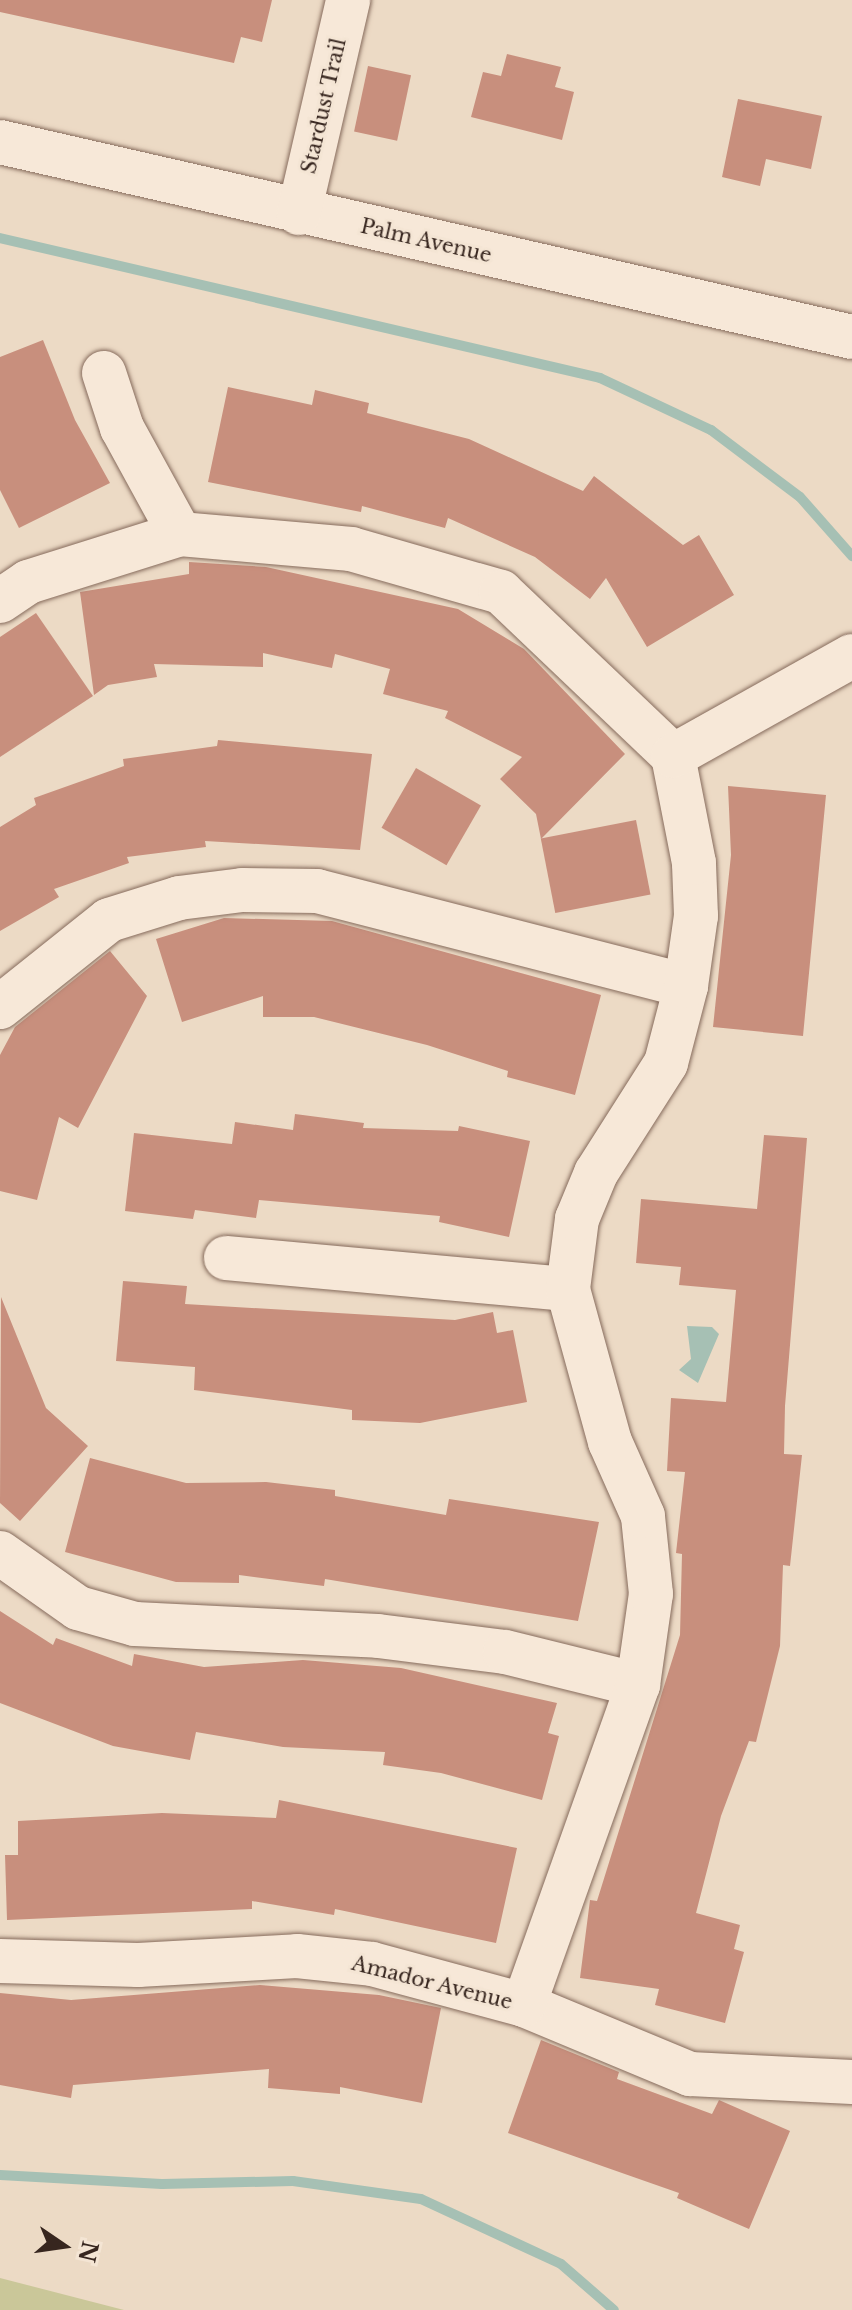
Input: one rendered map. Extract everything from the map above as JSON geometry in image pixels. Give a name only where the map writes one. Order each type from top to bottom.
[{"type":"street","name":"Stardust Trail","points":[[299,213],[348,0]]},
{"type":"street","name":"Palm Avenue","points":[[0,142],[299,213],[852,337]]},
{"type":"street","points":[[104,373],[122,428],[180,534]]},
{"type":"street","points":[[0,601],[28,582],[180,534],[351,549],[501,592],[673,756],[694,863],[696,916],[686,986],[666,1063],[596,1173],[577,1219],[568,1289],[610,1442],[643,1516],[651,1594],[638,1685],[524,2005]]},
{"type":"street","points":[[673,756],[852,656]]},
{"type":"street","points":[[0,1007],[109,920],[179,898],[242,890],[317,891],[686,986]]},
{"type":"street","points":[[226,1258],[568,1289]]},
{"type":"street","points":[[0,1553],[78,1608],[135,1624],[378,1636],[505,1652],[638,1685]]},
{"type":"street","name":"Amador Avenue","points":[[0,1961],[138,1965],[297,1956],[372,1964],[524,2005],[690,2074],[852,2082]]},
{"type":"shaded area","points":[[687,1326],[712,1327],[719,1334],[698,1383],[679,1370],[691,1359]]},
{"type":"shaded area","points":[[0,2278],[124,2310],[0,2310]]},
{"type":"building","points":[[0,0],[272,0],[262,42],[241,37],[234,63],[0,12]]},
{"type":"building","points":[[507,54],[561,67],[555,87],[574,92],[562,140],[471,117],[483,72],[501,76]]},
{"type":"building","points":[[368,66],[411,75],[397,141],[354,132]]},
{"type":"building","points":[[738,99],[822,116],[811,169],[766,159],[760,186],[722,177]]},
{"type":"building","points":[[43,340],[75,420],[110,483],[19,528],[0,490],[0,357]]},
{"type":"building","points":[[228,387],[312,405],[315,390],[369,403],[367,413],[469,439],[583,491],[594,476],[683,545],[699,535],[734,595],[647,647],[606,578],[590,599],[535,557],[448,518],[445,528],[362,506],[361,512],[208,482]]},
{"type":"building","points":[[189,562],[266,567],[458,609],[524,649],[625,754],[541,839],[536,814],[500,779],[522,757],[445,718],[448,711],[383,694],[390,669],[335,654],[332,668],[263,653],[263,667],[154,664],[157,677],[108,685],[94,695],[80,592],[189,574]]},
{"type":"building","points":[[36,613],[93,696],[0,757],[0,637]]},
{"type":"building","points":[[218,740],[372,754],[360,850],[205,841],[206,847],[127,857],[129,863],[54,889],[59,897],[0,931],[0,827],[36,805],[34,798],[124,766],[123,759],[217,746]]},
{"type":"building","points":[[416,768],[481,806],[446,865],[382,828]]},
{"type":"building","points":[[728,786],[826,795],[803,1036],[713,1027],[731,855]]},
{"type":"building","points":[[636,820],[651,895],[555,913],[541,839]]},
{"type":"building","points":[[224,918],[332,921],[601,995],[575,1095],[507,1077],[508,1071],[427,1045],[314,1017],[263,1017],[263,996],[182,1022],[156,939]]},
{"type":"building","points":[[110,951],[147,996],[78,1128],[59,1117],[37,1200],[0,1191],[0,1055],[15,1027]]},
{"type":"building","points":[[295,1114],[364,1123],[363,1128],[458,1131],[459,1126],[530,1141],[509,1237],[439,1222],[440,1216],[259,1200],[256,1218],[195,1210],[193,1219],[125,1211],[134,1133],[232,1144],[235,1122],[293,1130]]},
{"type":"building","points":[[764,1135],[807,1138],[785,1406],[784,1454],[802,1455],[790,1566],[783,1565],[780,1646],[756,1742],[749,1741],[721,1816],[696,1913],[740,1925],[734,1949],[744,1952],[725,2023],[655,2005],[659,1989],[580,1978],[590,1900],[597,1901],[680,1635],[682,1554],[676,1553],[685,1472],[667,1471],[671,1398],[726,1402],[736,1290],[679,1285],[681,1267],[636,1263],[641,1199],[757,1209]]},
{"type":"building","points":[[123,1281],[187,1286],[185,1304],[455,1320],[493,1312],[497,1333],[513,1330],[527,1402],[420,1423],[352,1420],[352,1410],[194,1390],[195,1367],[116,1361]]},
{"type":"building","points":[[1,1297],[46,1408],[88,1446],[20,1521],[0,1503]]},
{"type":"building","points":[[90,1458],[186,1483],[266,1482],[335,1490],[335,1496],[446,1515],[449,1499],[599,1522],[578,1621],[325,1579],[324,1586],[239,1575],[239,1583],[176,1582],[65,1552]]},
{"type":"building","points":[[0,1611],[53,1645],[56,1638],[132,1666],[134,1654],[204,1667],[303,1660],[401,1668],[557,1703],[548,1733],[559,1736],[542,1800],[441,1773],[383,1765],[385,1752],[283,1747],[196,1732],[190,1760],[113,1746],[0,1703]]},
{"type":"building","points":[[279,1800],[517,1848],[496,1943],[335,1909],[334,1915],[252,1901],[252,1909],[7,1920],[5,1855],[18,1855],[18,1821],[162,1813],[276,1818]]},
{"type":"building","points":[[260,1985],[379,1995],[441,2008],[422,2103],[340,2087],[340,2094],[268,2088],[269,2069],[73,2085],[71,2098],[0,2085],[0,1993],[71,2000]]},
{"type":"building","points":[[541,2040],[619,2072],[617,2079],[712,2114],[719,2100],[790,2131],[749,2229],[677,2198],[679,2193],[508,2133]]},
{"type":"waterway","points":[[0,238],[600,378],[711,430],[800,497],[852,556]]},
{"type":"waterway","points":[[0,2175],[162,2184],[293,2181],[421,2199],[561,2264],[614,2310]]}]
